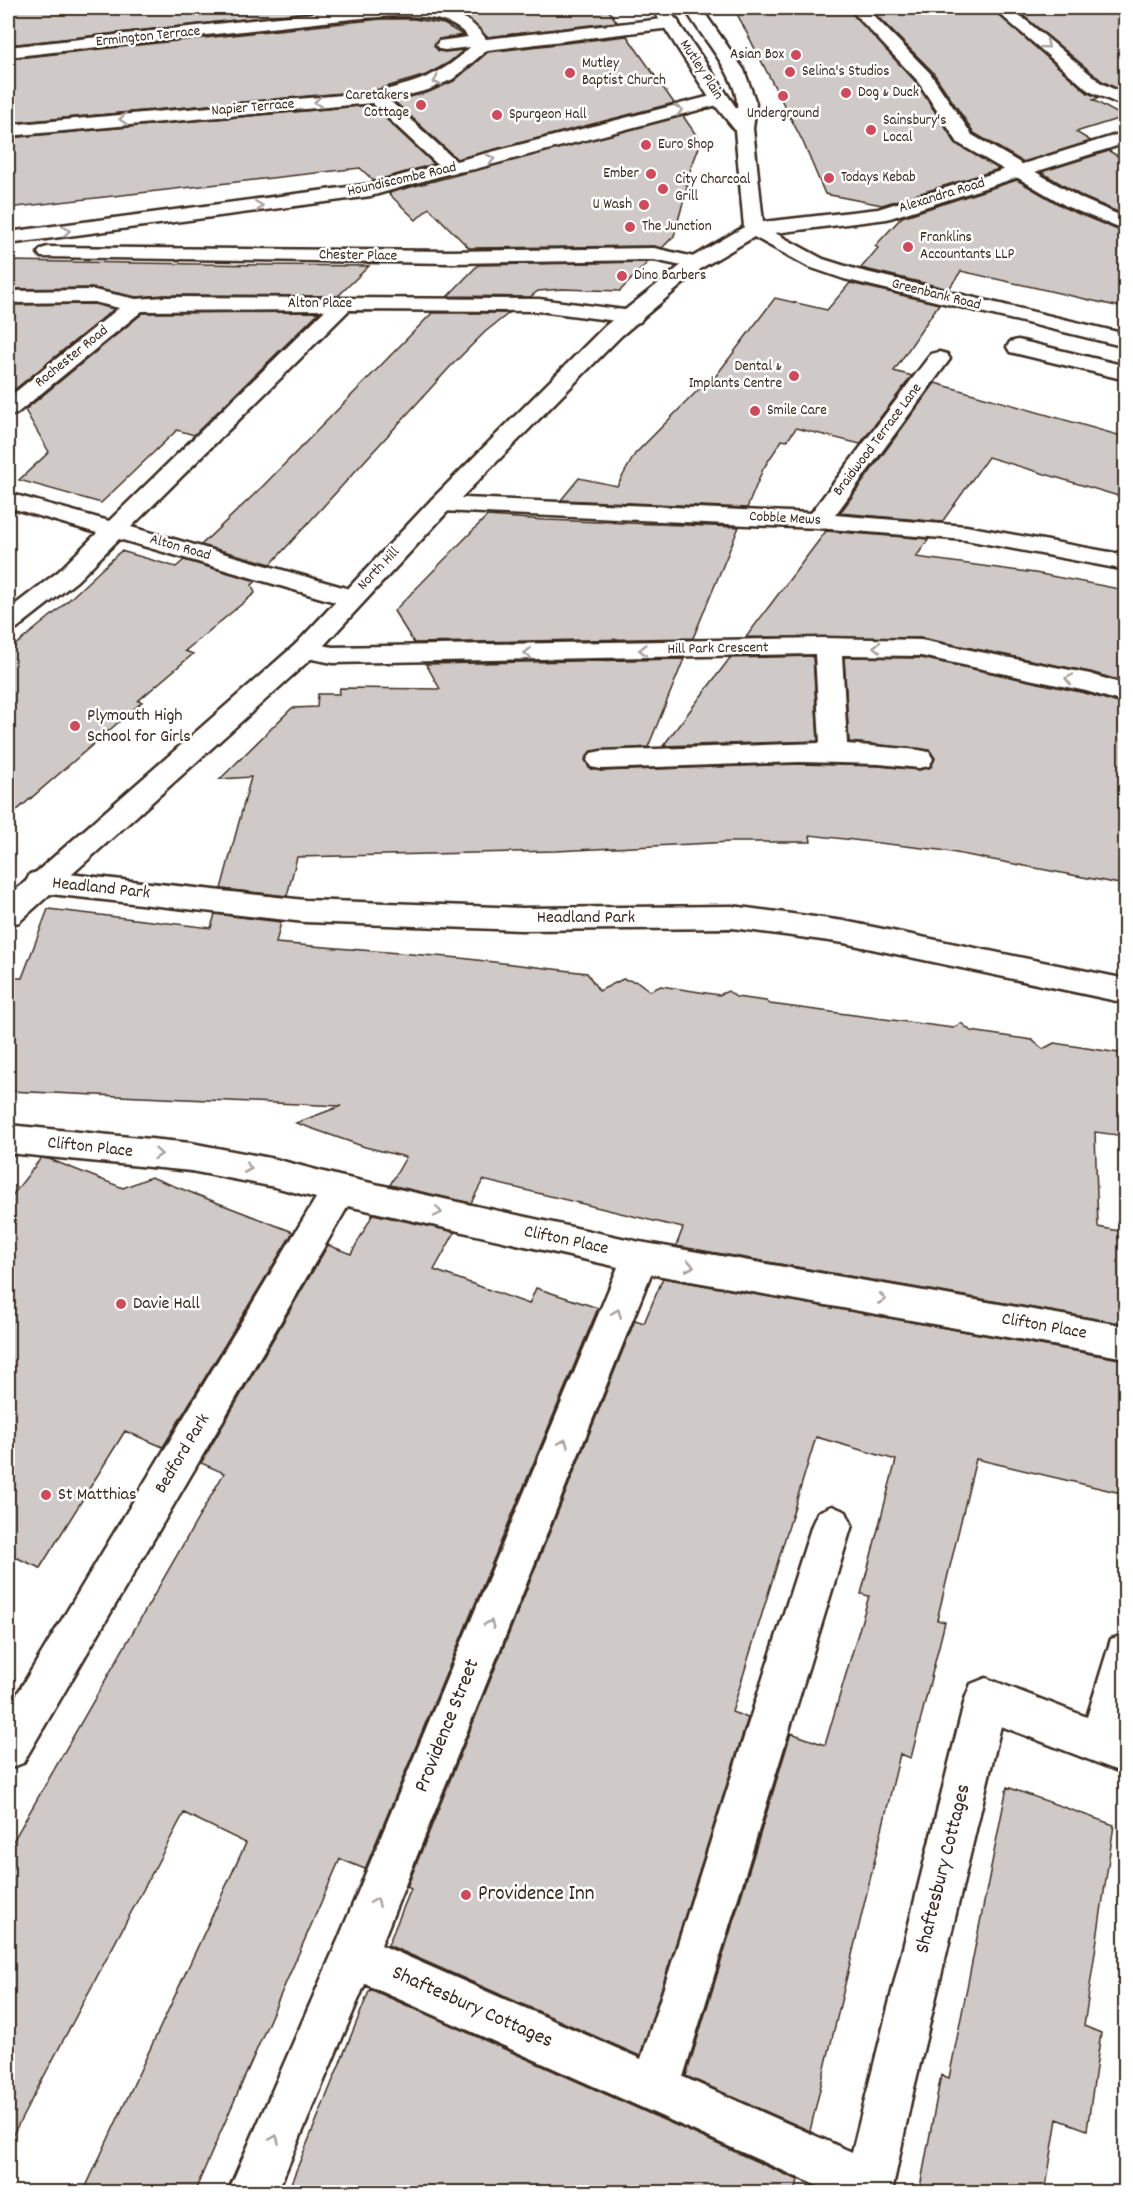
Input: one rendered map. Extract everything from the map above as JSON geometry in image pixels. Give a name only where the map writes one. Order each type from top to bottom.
[{"type":"street","name":"Mutley Plain","points":[[660,8],[719,99],[744,129]]},
{"type":"street","name":"Mutley Plain","points":[[693,8],[735,70],[747,103],[744,129],[754,230]]},
{"type":"street","points":[[856,8],[924,77],[965,139],[1075,203],[1125,225]]},
{"type":"street","points":[[1001,8],[1095,87],[1125,102]]},
{"type":"street","name":"Ermington Terrace","points":[[8,52],[182,39],[352,14],[409,11],[442,12],[466,25],[479,40]]},
{"type":"street","points":[[444,42],[671,23]]},
{"type":"street","name":"Napier Terrace","points":[[8,129],[191,105],[376,97],[424,87],[452,74],[469,61],[479,40]]},
{"type":"street","points":[[376,97],[451,166]]},
{"type":"street","name":"Houndiscombe Road","points":[[8,238],[380,188],[451,166],[468,165],[719,99]]},
{"type":"street","name":"Alexandra Road","points":[[754,230],[880,215],[1022,172],[1125,137]]},
{"type":"street","name":"North Hill","points":[[8,914],[40,882],[305,650],[441,504],[613,332],[696,263],[754,230]]},
{"type":"street","name":"Greenbank Road","points":[[754,230],[816,263],[851,275],[1125,340]]},
{"type":"street","name":"Chester Place","points":[[48,253],[439,257],[654,254],[696,263]]},
{"type":"street","name":"Alton Place","points":[[8,297],[94,296],[136,305],[165,303],[539,305],[632,317]]},
{"type":"street","name":"Rochester Road","points":[[8,409],[136,305]]},
{"type":"street","points":[[8,622],[68,576],[342,305]]},
{"type":"street","points":[[1018,347],[1125,373]]},
{"type":"street","name":"Braidwood Terrace Lane","points":[[818,521],[939,359]]},
{"type":"street","name":"Alton Road","points":[[8,500],[351,598]]},
{"type":"street","name":"Cobble Mews","points":[[441,504],[818,521],[966,533],[1125,563]]},
{"type":"street","points":[[828,646],[834,752]]},
{"type":"street","name":"Hill Park Crescent","points":[[305,650],[333,655],[828,646],[921,648],[1090,683],[1125,694]]},
{"type":"street","points":[[600,760],[834,752],[874,753],[919,759]]},
{"type":"street","name":"Headland Park","points":[[40,882],[305,911],[522,919],[732,917],[844,932],[1125,991]]},
{"type":"street","name":"Clifton Place","points":[[8,1139],[191,1157],[275,1173],[339,1190],[640,1257],[1125,1342]]},
{"type":"street","name":"Bedford Park","points":[[8,1748],[339,1190]]},
{"type":"street","name":"Providence Street","points":[[252,2193],[354,1956],[640,1257]]},
{"type":"street","points":[[655,2090],[832,1524]]},
{"type":"street","points":[[1113,1748],[1125,1654]]},
{"type":"street","name":"Shaftesbury Cottages","points":[[354,1956],[655,2090],[869,2189],[887,2102],[986,1699],[1113,1748]]},
{"type":"building","points":[[8,8],[345,8],[8,45]]},
{"type":"building","points":[[440,8],[607,8],[617,22],[487,37],[466,17]]},
{"type":"building","points":[[734,8],[847,8],[915,81],[956,144],[999,169],[882,205],[825,194],[803,142]]},
{"type":"building","points":[[869,8],[991,8],[1088,93],[1099,98],[1093,100],[1124,117],[1076,132],[1091,141],[1023,162],[974,133],[932,71]]},
{"type":"building","points":[[1014,8],[1125,8],[1125,90],[1122,91],[1102,81]]},
{"type":"building","points":[[381,19],[414,19],[444,24],[463,35],[439,39],[434,46],[439,51],[445,52],[464,50],[448,63],[426,75],[376,90],[8,123],[8,59]]},
{"type":"building","points":[[627,36],[674,103],[457,159],[394,101],[429,92],[454,81],[488,52]]},
{"type":"building","points":[[371,105],[434,164],[374,181],[360,168],[8,208],[8,138]]},
{"type":"building","points":[[683,116],[701,142],[685,184],[688,184],[674,236],[662,248],[654,246],[469,248],[429,208],[416,220],[388,193]]},
{"type":"building","points":[[1109,151],[1125,160],[1125,215],[1083,197],[1041,172]]},
{"type":"building","points":[[1017,180],[1067,209],[1125,233],[1125,308],[961,271],[949,289],[861,268],[878,248],[875,246],[902,217]]},
{"type":"building","points":[[8,261],[369,266],[338,296],[165,295],[136,297],[94,288],[8,289]]},
{"type":"building","points":[[648,262],[620,291],[562,289],[538,291],[530,297],[448,296],[478,265]]},
{"type":"building","points":[[850,283],[939,304],[894,371],[912,376],[860,444],[796,428],[787,441],[782,440],[763,469],[747,508],[561,500],[579,478],[617,486],[635,454],[704,384],[709,385],[775,298],[827,310]]},
{"type":"building","points":[[94,304],[114,309],[14,390],[8,380],[8,305]]},
{"type":"building","points":[[319,312],[194,435],[177,430],[101,503],[19,480],[49,452],[25,410],[143,313]]},
{"type":"building","points":[[432,313],[509,313],[485,332],[450,367],[271,564],[201,545],[263,486]]},
{"type":"building","points":[[935,383],[1125,437],[1125,498],[988,457],[942,522],[840,513]]},
{"type":"building","points":[[487,516],[739,527],[693,638],[414,643],[394,611]]},
{"type":"building","points":[[826,531],[929,539],[916,557],[1035,573],[1125,590],[1125,682],[1090,672],[921,638],[746,637]]},
{"type":"building","name":"Plymouth High School for Girls","points":[[121,551],[176,567],[184,560],[256,581],[252,585],[255,593],[185,651],[193,654],[138,701],[142,702],[8,818],[8,651],[57,611]]},
{"type":"building","points":[[813,656],[818,741],[663,746],[730,658]]},
{"type":"building","points":[[844,657],[921,658],[1085,693],[1125,705],[1125,885],[940,850],[810,835],[811,842],[731,842],[556,851],[297,857],[287,896],[221,889],[251,777],[220,779],[292,708],[317,707],[318,694],[339,694],[340,688],[440,689],[426,664],[684,659],[648,747],[591,751],[585,759],[589,768],[601,771],[800,764],[879,766],[919,770],[931,767],[935,758],[929,750],[849,742]]},
{"type":"building","points":[[48,909],[211,928],[215,914],[281,922],[276,943],[460,958],[587,973],[599,991],[623,979],[638,982],[650,991],[661,986],[719,995],[728,991],[736,997],[766,1001],[770,1004],[953,1028],[961,1023],[971,1031],[1032,1040],[1043,1049],[1054,1043],[1125,1054],[1125,1136],[1095,1132],[1098,1227],[1125,1232],[1125,1324],[676,1246],[683,1228],[483,1180],[471,1203],[390,1185],[406,1157],[365,1147],[296,1123],[341,1106],[8,1091],[8,978],[22,978]]},
{"type":"building","name":"Davie Hall","points":[[41,1158],[49,1159],[123,1188],[151,1177],[293,1232],[163,1447],[125,1431],[40,1568],[8,1554],[8,1201]]},
{"type":"building","points":[[373,1214],[455,1232],[434,1270],[529,1304],[536,1288],[598,1308],[365,1869],[340,1859],[194,2193],[83,2193],[246,1843],[184,1813],[8,2144],[8,1850],[224,1473],[201,1463],[328,1245],[351,1254]]},
{"type":"building","points":[[663,1278],[1125,1360],[1125,1494],[976,1459],[937,1620],[945,1622],[911,1758],[900,1754],[810,2131],[686,2076],[791,1733],[825,1745],[869,1596],[861,1594],[896,1460],[816,1437],[732,1712],[748,1718],[640,2056],[388,1945],[411,1889],[407,1887],[635,1320],[644,1323]]},
{"type":"building","points":[[1007,1787],[1114,1825],[1084,2026],[1101,2033],[1087,2130],[1057,2119],[1045,2193],[919,2193],[941,2075],[949,2078]]},
{"type":"building","points":[[370,1989],[798,2180],[795,2193],[287,2193]]},
{"type":"place","name":"Asian Box","points":[[796,55]]},
{"type":"place","name":"Selina's Studios","points":[[790,72]]},
{"type":"place","name":"Mutley Baptist Church","points":[[570,73]]},
{"type":"place","name":"Dog & Duck","points":[[846,93]]},
{"type":"place","name":"Underground","points":[[783,96]]},
{"type":"place","name":"Caretakers Cottage","points":[[421,105]]},
{"type":"place","name":"Spurgeon Hall","points":[[497,115]]},
{"type":"place","name":"Sainsbury's Local","points":[[871,130]]},
{"type":"place","name":"Euro Shop","points":[[646,145]]},
{"type":"place","name":"Ember","points":[[651,174]]},
{"type":"place","name":"Todays Kebab","points":[[829,178]]},
{"type":"place","name":"City Charcoal Grill","points":[[663,189]]},
{"type":"place","name":"U Wash","points":[[644,205]]},
{"type":"place","name":"The Junction","points":[[630,227]]},
{"type":"place","name":"Franklins Accountants LLP","points":[[908,247]]},
{"type":"place","name":"Dino Barbers","points":[[622,276]]},
{"type":"place","name":"Dental & Implants Centre","points":[[794,376]]},
{"type":"place","name":"Smile Care","points":[[755,411]]},
{"type":"place","name":"Plymouth High School for Girls","points":[[75,726]]},
{"type":"place","name":"Davie Hall","points":[[121,1304]]},
{"type":"place","name":"St Matthias","points":[[46,1495]]},
{"type":"place","name":"Providence Inn","points":[[466,1895]]}]
